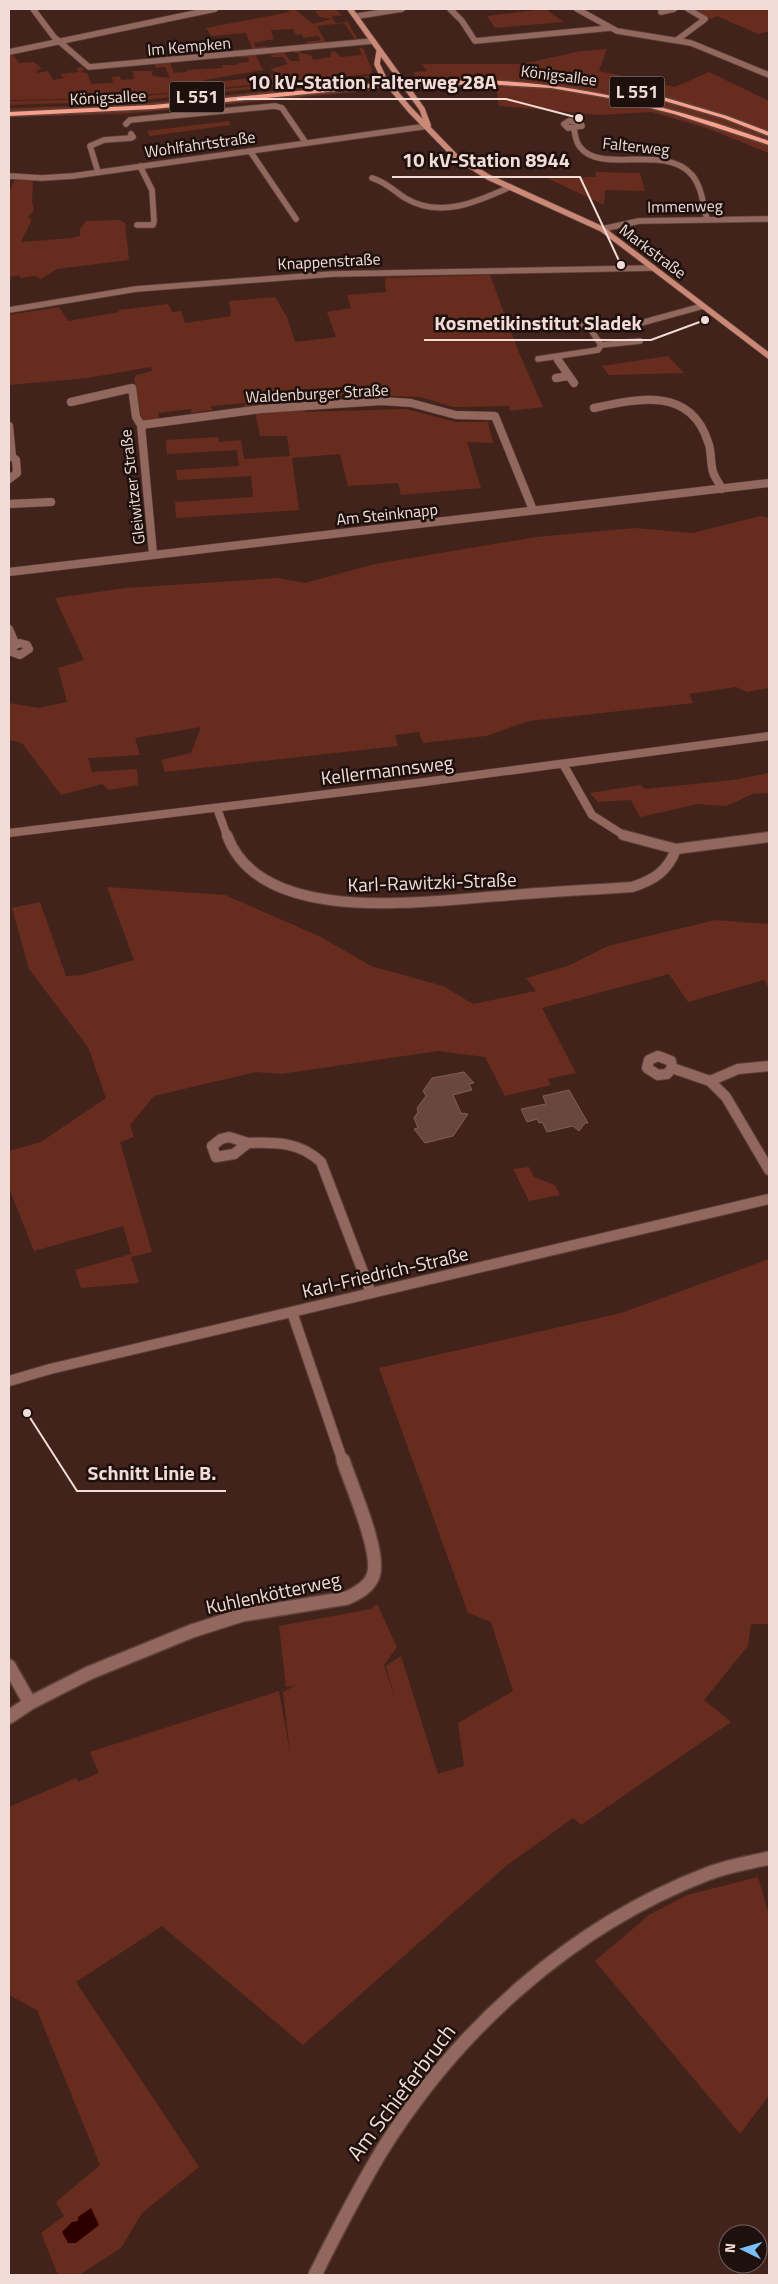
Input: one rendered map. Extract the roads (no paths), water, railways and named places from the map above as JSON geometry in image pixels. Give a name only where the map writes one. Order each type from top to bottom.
[{"type":"main road","name":"Markstraße","points":[[350,9],[358,16],[380,52],[422,108],[428,126]]},
{"type":"main road","name":"Markstraße","points":[[380,52],[377,64],[384,78],[410,110],[428,126],[455,156],[510,187],[602,230],[769,356]]},
{"type":"main road","name":"Königsallee","points":[[9,106],[134,102],[399,77],[500,75],[587,83]]},
{"type":"main road","name":"Königsallee","points":[[9,114],[136,109],[404,84],[518,83],[598,93],[666,107],[769,143]]},
{"type":"main road","name":"L 551","points":[[642,93],[672,100],[769,134]]},
{"type":"street","name":"Im Kempken","points":[[33,9],[59,42],[85,64],[94,68],[373,41]]},
{"type":"street","points":[[9,52],[215,9]]},
{"type":"street","points":[[358,16],[402,9]]},
{"type":"street","points":[[450,9],[462,21],[470,41],[610,28]]},
{"type":"street","points":[[577,9],[620,32],[691,43],[769,75]]},
{"type":"street","points":[[661,12],[674,9]]},
{"type":"street","points":[[677,40],[705,19],[688,9]]},
{"type":"street","name":"Wohlfahrtstraße","points":[[126,124],[130,120],[275,106],[282,108],[306,143]]},
{"type":"street","name":"Wohlfahrtstraße","points":[[9,176],[42,178],[98,172],[428,126]]},
{"type":"street","name":"Falterweg","points":[[574,128],[578,147],[590,155],[608,158],[658,160],[684,168],[696,181],[707,219]]},
{"type":"street","name":"Wohlfahrtstraße","points":[[98,172],[90,146],[104,140],[132,138],[131,134]]},
{"type":"street","points":[[250,151],[296,219]]},
{"type":"street","points":[[137,225],[152,225],[154,221],[154,200],[151,186],[140,166]]},
{"type":"street","points":[[372,178],[386,182],[406,199],[421,205],[438,208],[471,204],[510,187]]},
{"type":"street","name":"Immenweg","points":[[602,230],[636,221],[769,219]]},
{"type":"street","name":"Knappenstraße","points":[[9,310],[136,289],[333,274],[653,268]]},
{"type":"street","points":[[542,326],[641,322],[703,306]]},
{"type":"street","points":[[592,325],[591,330],[601,345]]},
{"type":"street","points":[[601,345],[640,340]]},
{"type":"street","points":[[538,359],[598,350],[601,345]]},
{"type":"street","points":[[556,357],[574,384]]},
{"type":"street","points":[[556,378],[569,376]]},
{"type":"street","name":"Gleiwitzer Straße","points":[[71,402],[132,388],[136,417],[141,425],[153,554]]},
{"type":"street","name":"Waldenburger Straße","points":[[141,425],[261,409],[382,401],[411,403],[456,415],[495,416],[534,510]]},
{"type":"street","points":[[594,408],[643,402],[666,402],[682,406],[695,416],[707,438],[711,450],[713,472],[722,489]]},
{"type":"street","points":[[9,426],[11,431],[12,457],[16,460],[17,472],[9,479]]},
{"type":"street","name":"Am Steinknapp","points":[[9,572],[769,483]]},
{"type":"street","points":[[9,504],[51,502]]},
{"type":"street","points":[[9,629],[11,647]]},
{"type":"street","name":"Kellermannsweg","points":[[9,834],[769,736]]},
{"type":"street","points":[[563,764],[592,815],[603,824],[628,838],[676,849],[769,837]]},
{"type":"street","name":"Karl-Rawitzki-Straße","points":[[218,808],[219,818],[233,850],[253,873],[288,890],[335,902],[439,901],[632,887],[650,882],[662,874],[672,861],[676,849]]},
{"type":"street","points":[[710,1081],[717,1076],[749,1066],[769,1066]]},
{"type":"street","points":[[672,1068],[710,1081],[726,1097],[769,1170]]},
{"type":"street","points":[[248,1143],[284,1142],[296,1145],[308,1151],[321,1162],[371,1293]]},
{"type":"street","name":"Karl-Friedrich-Straße","points":[[9,1381],[769,1199]]},
{"type":"street","name":"Kuhlenkötterweg","points":[[9,1717],[30,1703],[89,1673],[192,1631],[257,1612],[348,1598],[360,1592],[370,1583],[376,1573],[375,1553],[292,1312]]},
{"type":"street","points":[[9,1666],[30,1703]]},
{"type":"street","name":"Am Schieferbruch","points":[[315,2275],[361,2182],[376,2157],[428,2085],[470,2035],[507,2000],[564,1953],[618,1917],[659,1894],[707,1874],[769,1858]]},
{"type":"place","name":"10 kV-Station Falterweg 28A","points":[[579,118]]},
{"type":"place","name":"10 kV-Station 8944","points":[[621,265]]},
{"type":"place","name":"Kosmetikinstitut Sladek","points":[[705,320]]},
{"type":"place","name":"Schnitt Linie B.","points":[[27,1413]]}]
